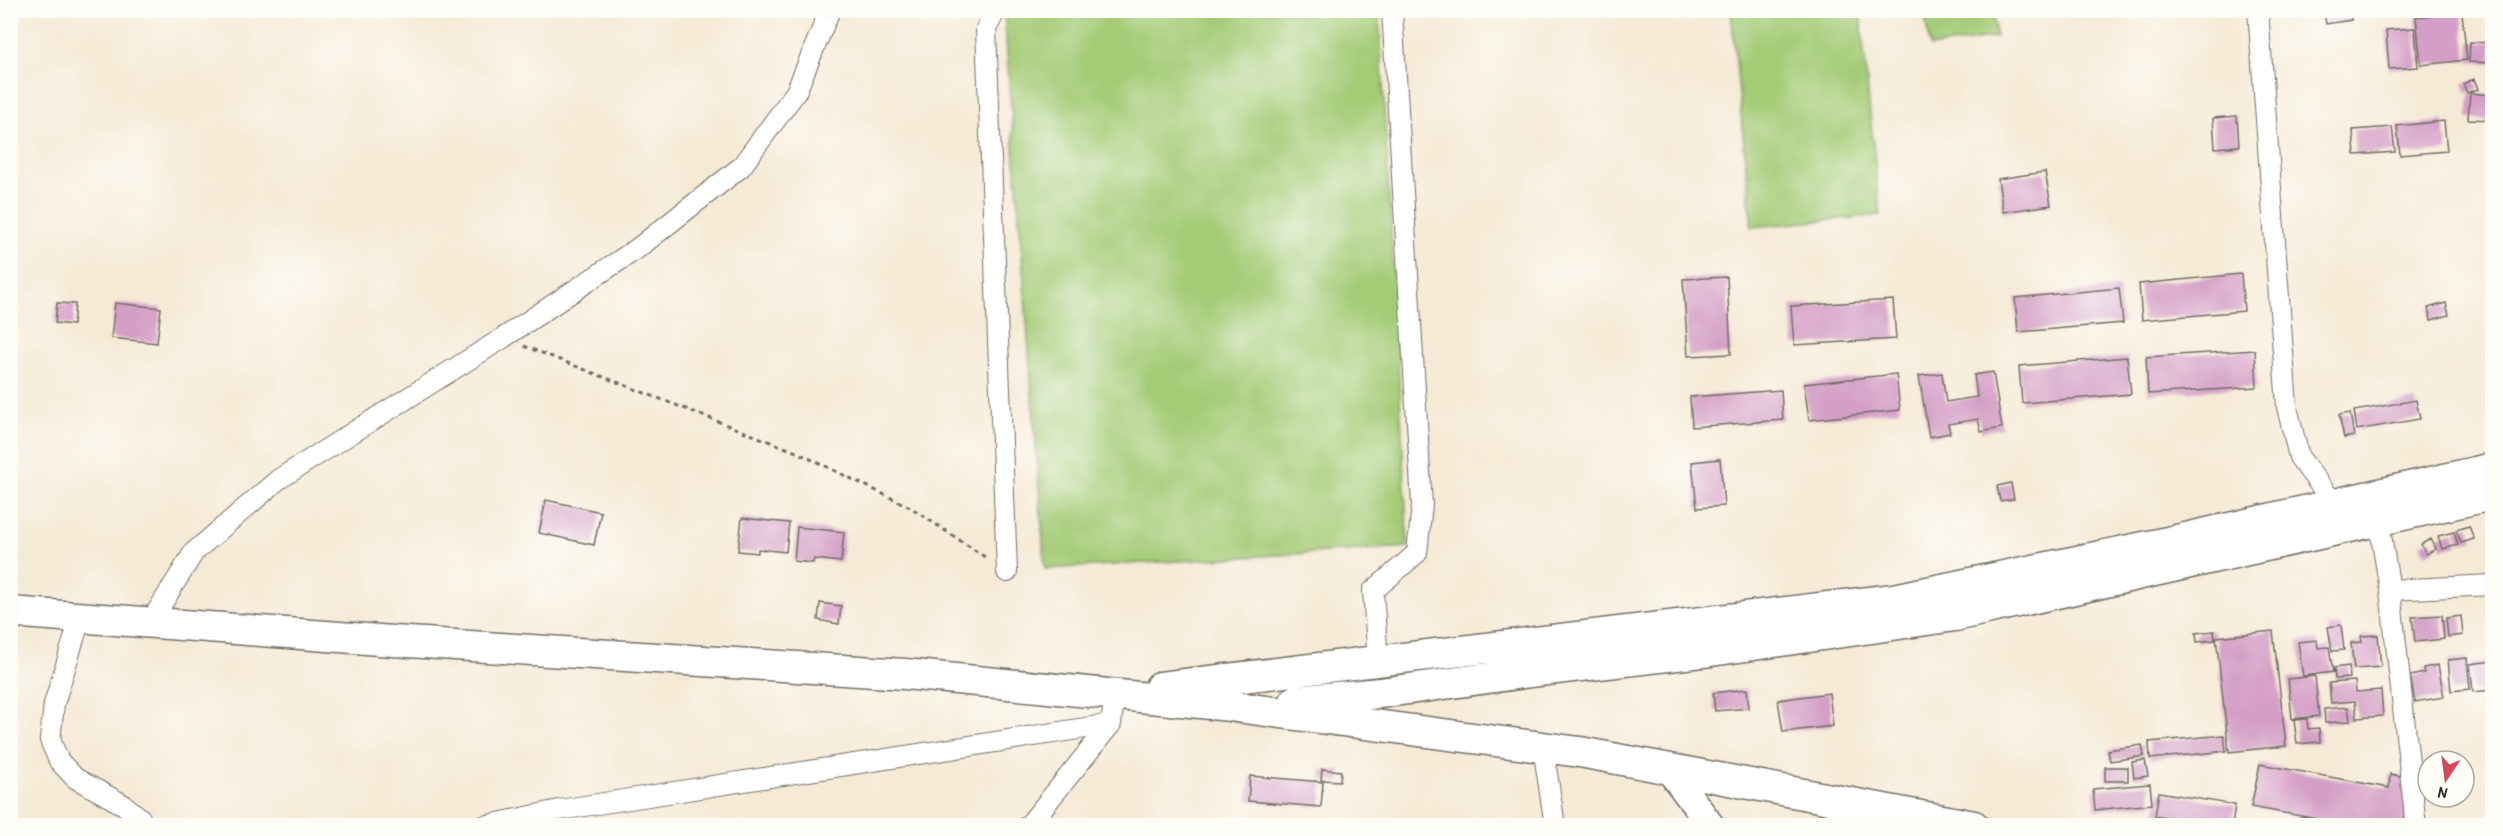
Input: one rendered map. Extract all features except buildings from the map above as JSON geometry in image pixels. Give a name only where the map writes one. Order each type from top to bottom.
[{"type":"main road","points":[[1221,705],[1306,701],[1380,693],[1531,672],[1711,651],[1955,616],[2377,508],[2493,468]]},
{"type":"main road","points":[[1115,695],[1215,680],[1894,599],[2335,505],[2377,508],[2493,495]]},
{"type":"main road","points":[[10,612],[393,641],[905,674],[1221,705],[1543,747],[1974,825]]},
{"type":"main road","points":[[1378,662],[1381,717],[1387,725]]},
{"type":"street","points":[[150,623],[194,552],[279,479],[503,338],[638,248],[741,167],[796,92],[830,10]]},
{"type":"street","points":[[996,10],[986,29],[1007,572]]},
{"type":"street","points":[[1378,662],[1373,591],[1417,553],[1422,505],[1392,10]]},
{"type":"street","points":[[2258,10],[2288,407],[2299,457],[2335,505]]},
{"type":"street","points":[[2377,508],[2390,590],[2416,825]]},
{"type":"street","points":[[2390,590],[2493,585]]},
{"type":"street","points":[[80,618],[54,704],[50,740],[59,761],[75,778],[124,805],[140,818],[142,825]]},
{"type":"street","points":[[1028,825],[1111,724],[1115,695]]},
{"type":"street","points":[[489,825],[559,810],[1111,724]]},
{"type":"street","points":[[1543,747],[1555,825]]},
{"type":"street","points":[[1668,768],[1711,825]]},
{"type":"path","points":[[503,338],[794,451],[910,507],[1007,572]]},
{"type":"green space","points":[[1004,11],[1379,11],[1408,547],[1045,569]]},
{"type":"green space","points":[[1731,11],[1860,11],[1880,215],[1752,227]]},
{"type":"green space","points":[[1924,11],[1993,11],[1996,37],[1930,47]]}]
